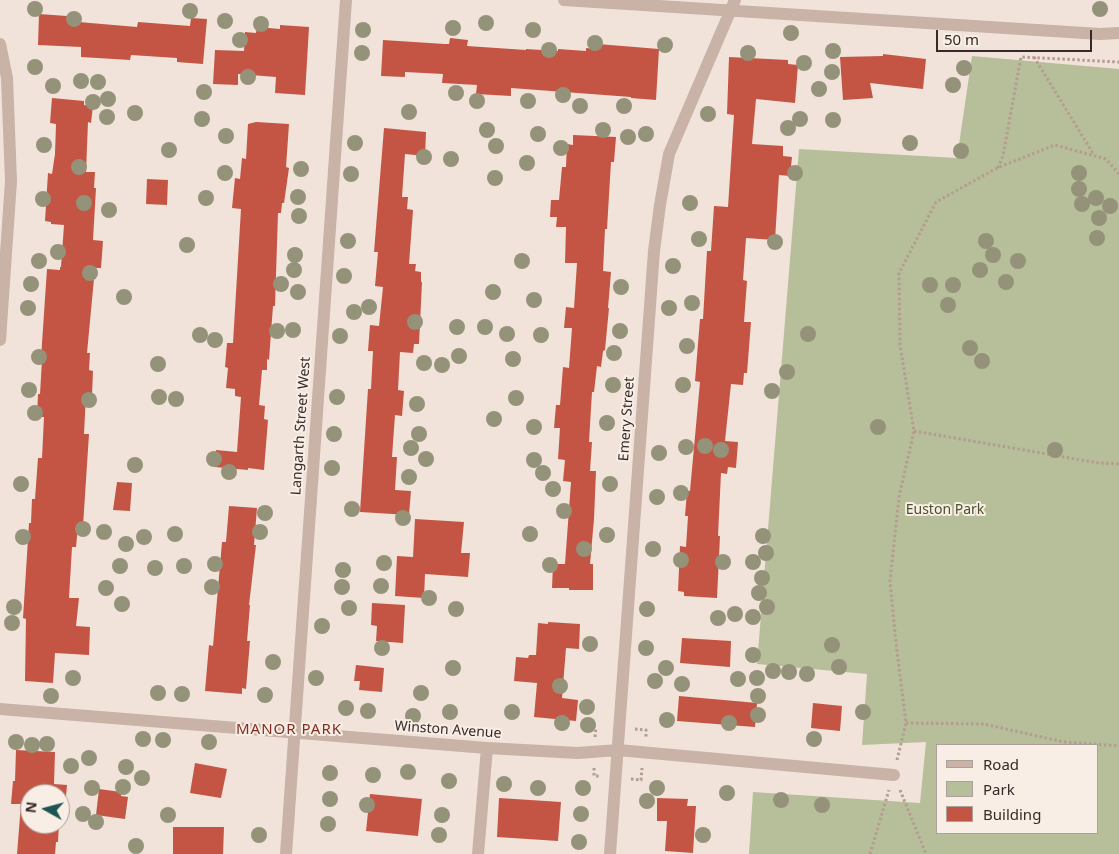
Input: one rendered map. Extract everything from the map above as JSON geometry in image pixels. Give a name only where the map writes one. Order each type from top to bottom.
[{"type":"street","name":"Langarth Street West","points":[[286,854],[346,0]]},
{"type":"street","points":[[564,0],[733,6],[1100,34],[1119,33]]},
{"type":"street","name":"Emery Street","points":[[610,854],[654,251],[660,205],[669,154],[733,6]]},
{"type":"street","points":[[0,44],[7,78],[11,181],[0,340]]},
{"type":"street","name":"Winston Avenue","points":[[0,709],[487,748],[578,753],[618,750],[894,775]]},
{"type":"street","points":[[478,854],[487,748]]},
{"type":"path","points":[[997,168],[1003,156],[1021,57],[1119,62]]},
{"type":"path","points":[[1034,57],[1094,156]]},
{"type":"path","points":[[870,854],[894,775],[906,723],[890,582],[899,498],[914,431],[900,345],[899,273],[936,202],[997,168],[1055,145],[1106,158],[1119,174]]},
{"type":"path","points":[[914,431],[1099,463],[1119,464]]},
{"type":"path","points":[[906,723],[984,724],[1064,742],[1092,744]]},
{"type":"path","points":[[1099,745],[1119,746]]},
{"type":"path","points":[[894,775],[926,854]]},
{"type":"green space","name":"Euston Park","points":[[972,56],[1119,69],[1119,854],[749,854],[753,792],[920,803],[926,742],[862,745],[867,674],[757,664],[799,149],[957,158]]},
{"type":"building","points":[[39,14],[67,16],[67,21],[137,27],[138,22],[190,26],[191,18],[207,19],[203,64],[177,62],[177,58],[131,55],[130,60],[81,57],[81,47],[38,45]]},
{"type":"building","points":[[280,25],[309,27],[305,95],[275,93],[276,77],[238,74],[238,85],[213,84],[215,50],[244,51],[245,32],[256,33],[257,27],[280,29]]},
{"type":"building","points":[[450,38],[468,40],[467,46],[526,50],[558,51],[558,49],[586,51],[586,48],[597,49],[598,44],[659,49],[656,100],[511,88],[511,96],[476,94],[477,85],[442,83],[443,74],[405,72],[405,77],[381,76],[383,40],[449,44]]},
{"type":"building","points":[[883,54],[926,59],[923,89],[870,83],[873,98],[843,100],[840,57],[883,56]]},
{"type":"building","points":[[729,57],[788,60],[788,64],[798,65],[795,103],[756,99],[752,144],[783,146],[783,156],[792,157],[790,176],[779,175],[775,240],[746,238],[743,280],[747,281],[744,322],[751,322],[747,373],[744,373],[743,385],[731,384],[725,441],[738,442],[736,468],[728,467],[727,474],[721,473],[717,598],[684,596],[684,592],[678,591],[680,546],[686,547],[688,516],[685,516],[687,491],[690,491],[700,382],[695,381],[700,319],[703,319],[707,251],[711,251],[714,206],[728,207],[734,115],[727,114]]},
{"type":"building","points":[[52,98],[84,101],[84,105],[93,106],[91,123],[88,122],[86,172],[95,172],[93,240],[103,241],[101,268],[95,268],[87,353],[90,353],[89,370],[93,371],[92,395],[86,394],[84,434],[89,434],[83,526],[78,526],[76,547],[72,547],[69,598],[79,598],[76,626],[90,627],[89,655],[55,653],[53,683],[25,681],[26,619],[23,618],[29,523],[31,523],[32,499],[35,499],[38,458],[42,458],[44,417],[37,417],[47,269],[60,270],[64,225],[51,224],[51,222],[45,221],[48,173],[52,174],[55,154],[56,124],[50,123]]},
{"type":"building","points":[[256,122],[289,124],[286,167],[289,168],[284,203],[282,203],[281,213],[278,213],[275,306],[273,306],[269,360],[267,359],[267,370],[262,370],[259,405],[265,406],[264,419],[268,420],[264,470],[248,468],[248,470],[215,467],[216,450],[237,452],[241,397],[235,396],[235,389],[226,388],[228,368],[225,367],[227,343],[233,343],[241,209],[232,208],[235,178],[240,179],[242,158],[246,159],[248,124]]},
{"type":"building","points":[[384,128],[426,132],[425,156],[405,154],[402,197],[408,197],[407,209],[413,210],[409,264],[416,264],[415,271],[421,272],[422,282],[419,344],[414,344],[413,353],[400,352],[398,390],[404,391],[402,416],[395,415],[392,457],[397,457],[395,490],[411,491],[409,515],[360,512],[368,389],[371,389],[373,351],[368,351],[370,325],[379,326],[383,287],[375,286],[378,252],[374,252]]},
{"type":"building","points":[[573,135],[616,137],[614,162],[611,162],[603,271],[611,272],[609,308],[605,350],[603,351],[601,367],[597,366],[594,392],[592,392],[589,442],[592,442],[590,471],[596,471],[590,564],[593,564],[593,590],[552,588],[553,564],[565,564],[571,482],[563,481],[565,460],[558,459],[560,428],[554,428],[556,405],[560,405],[563,367],[569,368],[572,328],[564,328],[566,307],[574,308],[577,263],[565,263],[566,227],[556,227],[557,217],[550,217],[551,200],[559,200],[562,167],[566,167],[567,144],[573,145]]},
{"type":"building","points":[[147,179],[168,180],[167,205],[146,204]]},
{"type":"building","points":[[117,482],[132,483],[130,511],[113,510]]},
{"type":"building","points":[[229,506],[257,508],[254,545],[256,545],[247,641],[250,641],[246,689],[242,688],[242,694],[205,691],[209,645],[213,646],[222,542],[226,542]]},
{"type":"building","points":[[415,519],[464,522],[461,553],[470,553],[468,577],[425,574],[424,598],[395,596],[397,556],[413,557]]},
{"type":"building","points":[[372,603],[405,605],[403,643],[376,641],[377,626],[371,625]]},
{"type":"building","points":[[548,622],[580,624],[579,649],[566,648],[562,698],[578,700],[576,721],[534,717],[537,683],[514,681],[516,657],[528,658],[529,655],[536,655],[538,623],[548,624]]},
{"type":"building","points":[[682,638],[731,641],[730,667],[680,663]]},
{"type":"building","points":[[356,665],[384,668],[382,692],[359,690],[360,681],[354,681]]},
{"type":"building","points":[[679,696],[757,703],[755,727],[677,721]]},
{"type":"building","points":[[813,703],[842,706],[840,731],[811,728]]},
{"type":"building","points":[[16,750],[55,752],[54,784],[20,784],[20,804],[11,804],[13,781],[15,781]]},
{"type":"building","points":[[195,763],[227,769],[221,798],[190,793]]},
{"type":"building","points":[[99,789],[121,792],[121,796],[128,797],[125,819],[96,815]]},
{"type":"building","points":[[370,794],[422,799],[418,836],[366,831]]},
{"type":"building","points":[[499,798],[561,802],[558,841],[497,837]]},
{"type":"building","points":[[657,798],[688,799],[687,806],[696,806],[693,853],[665,851],[667,821],[657,821]]},
{"type":"building","points":[[20,816],[20,834],[58,834],[55,854],[17,854]]},
{"type":"building","points":[[173,827],[224,827],[223,854],[173,854]]},
{"type":"district","name":"MANOR PARK","points":[[289,730]]}]
